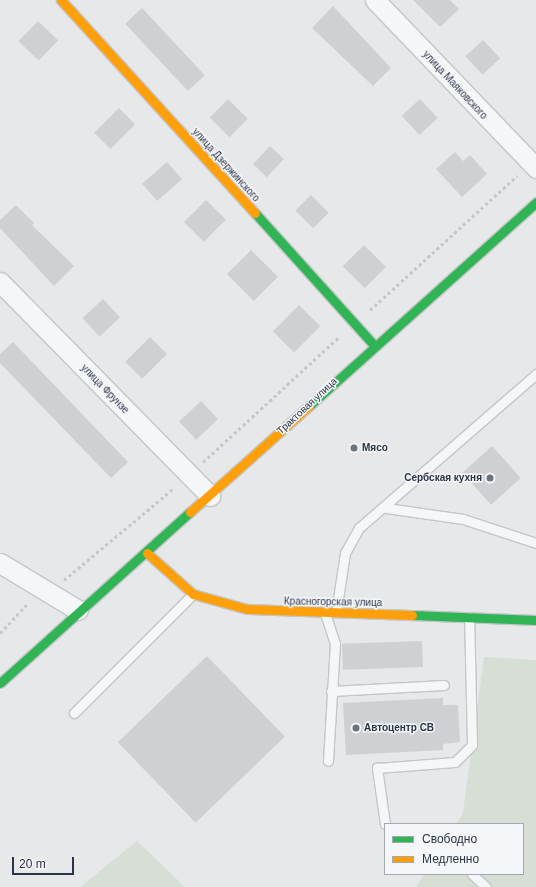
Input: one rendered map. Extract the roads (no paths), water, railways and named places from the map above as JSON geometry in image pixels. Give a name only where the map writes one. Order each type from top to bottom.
[{"type":"street","name":"улица Дзержинского","points":[[61,0],[374,345]]},
{"type":"street","name":"улица Маяковского","points":[[375,0],[533,165]]},
{"type":"street","name":"Трактовая улица","points":[[0,683],[78,610],[147,553],[374,345],[536,202]]},
{"type":"street","name":"улица Фрунзе","points":[[0,282],[210,496]]},
{"type":"street","name":"Красногорская улица","points":[[147,553],[193,594],[248,609],[536,620]]},
{"type":"street","points":[[0,563],[78,610]]},
{"type":"lane","points":[[336,612],[345,554],[359,528],[386,508],[536,374]]},
{"type":"lane","points":[[386,508],[463,519],[536,543]]},
{"type":"lane","points":[[74,713],[193,594]]},
{"type":"lane","points":[[325,612],[334,643],[328,761]]},
{"type":"lane","points":[[385,823],[377,768],[455,762],[472,745],[469,617]]},
{"type":"lane","points":[[331,691],[444,685]]},
{"type":"lane","points":[[473,875],[486,887]]},
{"type":"place","name":"Мясо","points":[[354,448]]},
{"type":"place","name":"Сербская кухня","points":[[490,478]]},
{"type":"place","name":"Автоцентр СВ","points":[[356,728]]}]
